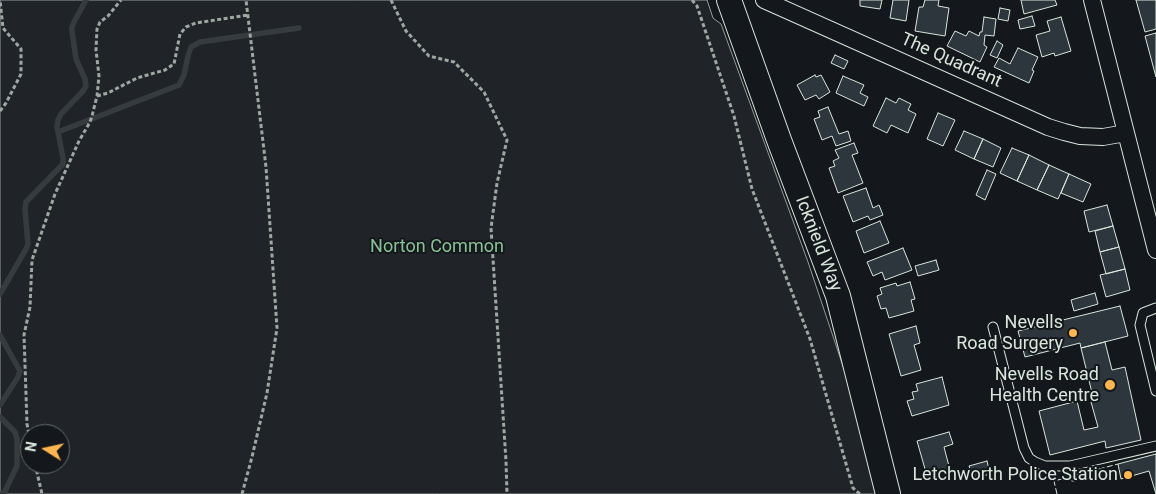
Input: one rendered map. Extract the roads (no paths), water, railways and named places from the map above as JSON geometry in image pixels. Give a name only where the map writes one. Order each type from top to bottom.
[{"type":"street","name":"Icknield Way","points":[[731,0],[779,140],[838,296],[888,494]]},
{"type":"street","name":"The Quadrant","points":[[764,0],[1048,127],[1080,136],[1103,137],[1126,133]]},
{"type":"street","points":[[1092,0],[1156,250]]},
{"type":"lane","points":[[1156,308],[1143,313],[1140,326],[1156,391]]},
{"type":"lane","points":[[993,327],[1024,448],[1029,458],[1045,466],[1070,466],[1156,446]]},
{"type":"lane","points":[[1070,466],[1074,476]]},
{"type":"waterway","points":[[0,294],[28,244],[26,202],[63,164],[57,127],[58,120],[86,86],[76,59],[72,31],[74,22],[86,0]]},
{"type":"waterway","points":[[58,132],[179,85],[184,75],[191,47],[200,42],[299,28]]},
{"type":"waterway","points":[[0,335],[20,371],[0,405]]},
{"type":"waterway","points":[[0,417],[15,432],[17,439],[17,466],[2,494]]},
{"type":"place","name":"Nevells Road Surgery","points":[[1073,333]]},
{"type":"place","name":"Nevells Road Health Centre","points":[[1110,385]]},
{"type":"place","name":"Letchworth Police Station","points":[[1128,475]]},
{"type":"park label","name":"Norton Common","points":[[437,247]]}]
